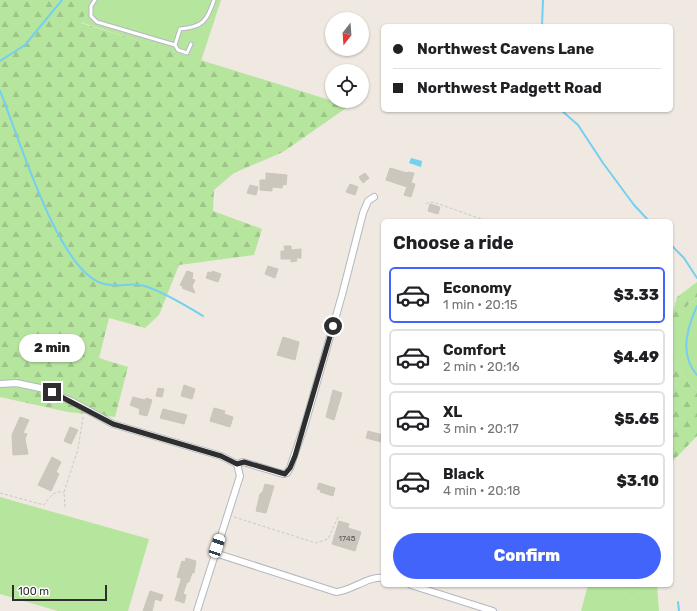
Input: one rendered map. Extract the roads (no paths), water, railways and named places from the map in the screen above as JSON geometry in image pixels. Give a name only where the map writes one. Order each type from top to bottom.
[{"type":"street","points":[[0,384],[16,384],[40,388],[71,401],[113,424],[221,456],[237,464],[244,462],[283,474],[287,473],[303,430],[344,290],[364,213],[368,201],[374,197]]},
{"type":"street","points":[[197,611],[240,476],[237,464]]},
{"type":"street","points":[[215,553],[336,592],[347,590],[371,580],[381,578]]},
{"type":"street","points":[[417,587],[493,611]]},
{"type":"lane","points":[[95,0],[91,6],[91,16],[97,22],[175,45],[178,50],[188,53],[192,44]]},
{"type":"lane","points":[[175,45],[180,29],[199,26],[206,20],[214,0]]},
{"type":"water","points":[[411,158],[422,161],[421,167],[409,163]]},
{"type":"waterway","points":[[0,61],[25,45],[62,0]]},
{"type":"waterway","points":[[542,24],[543,0]]},
{"type":"waterway","points":[[0,91],[28,167],[54,227],[69,253],[85,272],[101,283],[116,285],[140,285],[147,287],[173,298],[203,316]]},
{"type":"waterway","points":[[563,112],[578,125],[603,163],[634,205],[647,219]]},
{"type":"waterway","points":[[673,247],[684,258],[697,278]]},
{"type":"waterway","points":[[697,306],[690,323],[686,341],[688,359],[691,367],[697,375]]},
{"type":"waterway","points":[[678,602],[679,611]]}]
